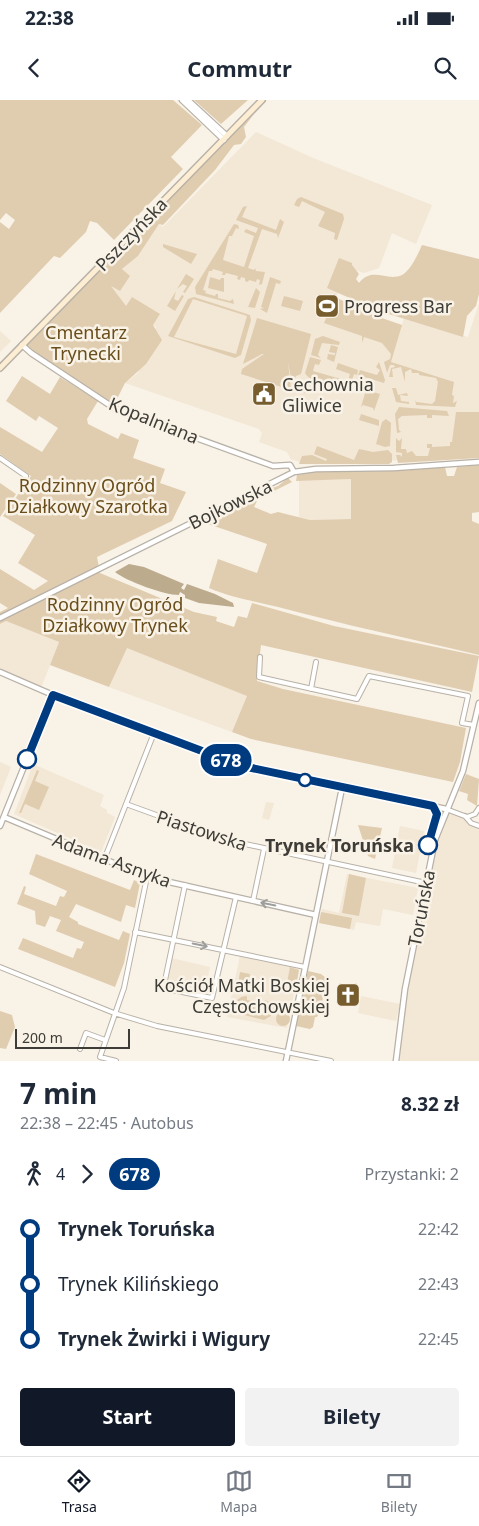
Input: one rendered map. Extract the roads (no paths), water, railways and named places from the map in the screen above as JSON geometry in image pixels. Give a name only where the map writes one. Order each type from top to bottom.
[{"type":"main road","name":"Pszczyńska","points":[[0,368],[262,100]]},
{"type":"street","points":[[182,100],[226,138]]},
{"type":"street","points":[[188,100],[226,138]]},
{"type":"street","name":"Kopalniana","points":[[22,345],[31,353],[114,408],[273,466],[290,465],[294,472]]},
{"type":"street","points":[[0,458],[26,476]]},
{"type":"street","name":"Bojkowska","points":[[0,618],[294,472],[316,469],[394,468],[479,462]]},
{"type":"street","points":[[260,657],[259,677],[356,699],[369,676],[468,696],[462,723],[474,725]]},
{"type":"street","points":[[310,689],[316,662]]},
{"type":"street","points":[[0,672],[53,695],[242,766],[446,809],[465,816],[472,816],[479,808]]},
{"type":"street","points":[[0,826],[53,695]]},
{"type":"street","name":"Toruńska","points":[[396,1061],[405,989],[437,830],[463,771],[479,703]]},
{"type":"street","points":[[104,860],[154,733]]},
{"type":"street","points":[[286,1061],[342,788]]},
{"type":"street","name":"Piastowska","points":[[126,804],[201,833],[326,863],[426,883]]},
{"type":"street","points":[[465,816],[471,823],[479,826]]},
{"type":"street","name":"Adama Asnyka","points":[[4,817],[104,860],[147,876],[316,915]]},
{"type":"street","points":[[253,901],[264,849]]},
{"type":"street","points":[[116,1061],[100,1056],[124,988],[147,876]]},
{"type":"street","points":[[185,885],[164,987],[212,998],[225,950],[236,897]]},
{"type":"street","points":[[135,932],[305,967]]},
{"type":"street","points":[[0,967],[114,1013],[156,1026],[331,1061]]},
{"type":"street","points":[[80,1049],[86,1033],[105,1040]]},
{"type":"place","name":"Progress Bar","points":[[327,306]]},
{"type":"place","name":"Cechownia Gliwice","points":[[264,394]]},
{"type":"place","name":"Trynek Toruńska","points":[[428,845]]},
{"type":"place","name":"Kościół Matki Boskiej Częstochowskiej","points":[[348,995]]},
{"type":"park label","name":"Cmentarz Trynecki","points":[[86,342]]},
{"type":"park label","name":"Rodzinny Ogród Działkowy Szarotka","points":[[87,495]]},
{"type":"park label","name":"Rodzinny Ogród Działkowy Trynek","points":[[115,614]]}]
